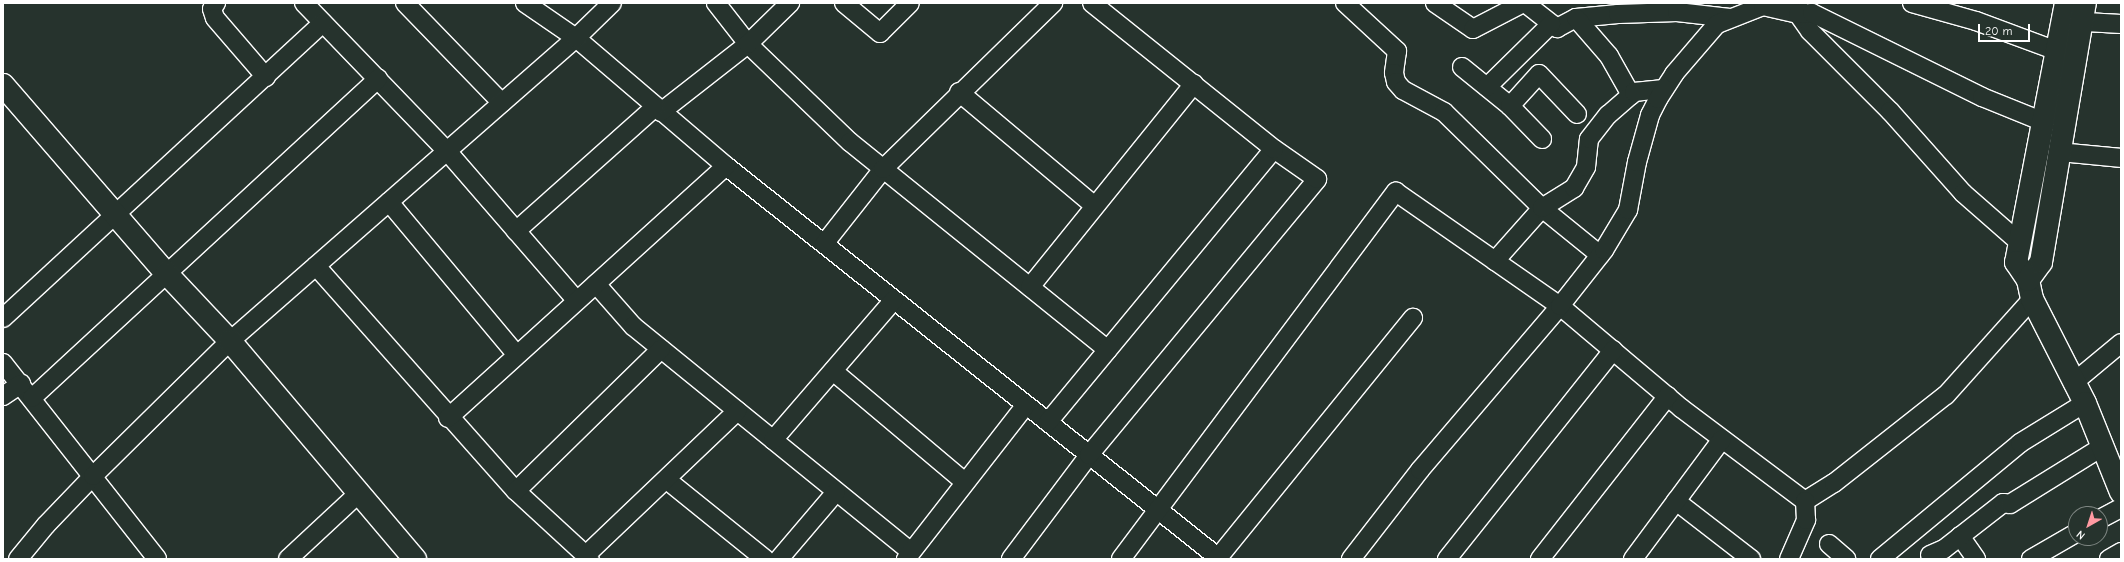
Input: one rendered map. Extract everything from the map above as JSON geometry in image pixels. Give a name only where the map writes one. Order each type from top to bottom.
[{"type":"main road","points":[[2070,10],[2057,51],[2016,262],[2073,383],[2085,403],[2121,492]]},
{"type":"main road","points":[[2030,289],[2041,262],[2059,152],[2070,10]]},
{"type":"main road","points":[[3,85],[167,274],[230,341],[360,492],[415,559]]},
{"type":"street","points":[[216,3],[212,8],[215,18],[266,77]]},
{"type":"street","points":[[304,3],[447,151],[576,301]]},
{"type":"street","points":[[405,3],[502,103]]},
{"type":"street","points":[[525,3],[576,38],[658,110],[726,166],[1218,558],[1413,318]]},
{"type":"street","points":[[18,559],[46,525],[93,476],[230,341],[576,38],[612,3]]},
{"type":"street","points":[[716,3],[748,44],[850,142],[1108,350]]},
{"type":"street","points":[[516,231],[658,110],[748,44],[790,3]]},
{"type":"street","points":[[844,3],[880,33],[910,3]]},
{"type":"street","points":[[824,244],[883,168],[959,92],[1053,3]]},
{"type":"street","points":[[1011,559],[1089,455],[1317,179],[1274,149],[1092,3]]},
{"type":"street","points":[[1345,3],[1397,51],[1394,73],[1396,82],[1403,90],[1444,112],[1542,208],[1600,256]]},
{"type":"street","points":[[1435,3],[1473,29],[1524,3],[1557,28],[1576,18],[1677,12],[1730,18]]},
{"type":"street","points":[[1912,3],[1976,21],[2057,51]]},
{"type":"street","points":[[1351,559],[1420,470],[1560,306],[1600,256],[1628,210],[1637,162],[1650,115],[1664,89],[1716,24],[1758,5],[1798,8],[1812,13],[1982,97],[2044,122]]},
{"type":"street","points":[[1798,8],[1810,31],[1890,111],[1963,193],[2019,242]]},
{"type":"street","points":[[2070,10],[2121,24]]},
{"type":"street","points":[[1576,18],[1609,56],[1631,95]]},
{"type":"street","points":[[3,318],[116,216],[323,23]]},
{"type":"street","points":[[1487,87],[1551,24]]},
{"type":"street","points":[[1462,67],[1510,106],[1542,139]]},
{"type":"street","points":[[1510,106],[1539,74],[1577,114]]},
{"type":"street","points":[[3,396],[26,391],[167,274],[378,80]]},
{"type":"street","points":[[1030,287],[1194,84]]},
{"type":"street","points":[[1496,261],[1542,208],[1574,188],[1586,167],[1589,139],[1608,115],[1634,92],[1664,89]]},
{"type":"street","points":[[959,92],[1096,206]]},
{"type":"street","points":[[1048,422],[1274,149]]},
{"type":"street","points":[[2059,152],[2121,158]]},
{"type":"street","points":[[448,418],[726,166]]},
{"type":"street","points":[[1121,559],[1396,192],[1560,306],[1668,396],[1805,501],[1806,520],[1789,559]]},
{"type":"street","points":[[389,202],[517,355]]},
{"type":"street","points":[[316,266],[448,418],[516,491],[588,557],[737,411]]},
{"type":"street","points":[[596,284],[633,326],[836,492],[909,556],[1026,404]]},
{"type":"street","points":[[1805,501],[1834,483],[1946,395],[2030,289]]},
{"type":"street","points":[[773,440],[894,300]]},
{"type":"street","points":[[2073,383],[2121,343]]},
{"type":"street","points":[[516,491],[661,349]]},
{"type":"street","points":[[1448,559],[1613,350]]},
{"type":"street","points":[[3,363],[157,559]]},
{"type":"street","points":[[833,371],[966,482]]},
{"type":"street","points":[[1540,559],[1668,396]]},
{"type":"street","points":[[1880,559],[2020,443],[2085,403]]},
{"type":"street","points":[[1641,556],[1676,501],[1722,438]]},
{"type":"street","points":[[1930,555],[1944,549],[2003,503],[2010,504],[2102,447]]},
{"type":"street","points":[[667,480],[765,559]]},
{"type":"street","points":[[288,559],[360,492]]},
{"type":"street","points":[[778,559],[836,492]]},
{"type":"street","points":[[1676,501],[1751,559]]},
{"type":"street","points":[[2108,515],[2121,508]]},
{"type":"street","points":[[1960,536],[1976,559]]},
{"type":"street","points":[[2031,559],[2068,538]]},
{"type":"street","points":[[1829,544],[1846,559]]},
{"type":"street","points":[[2109,559],[2121,552]]}]
